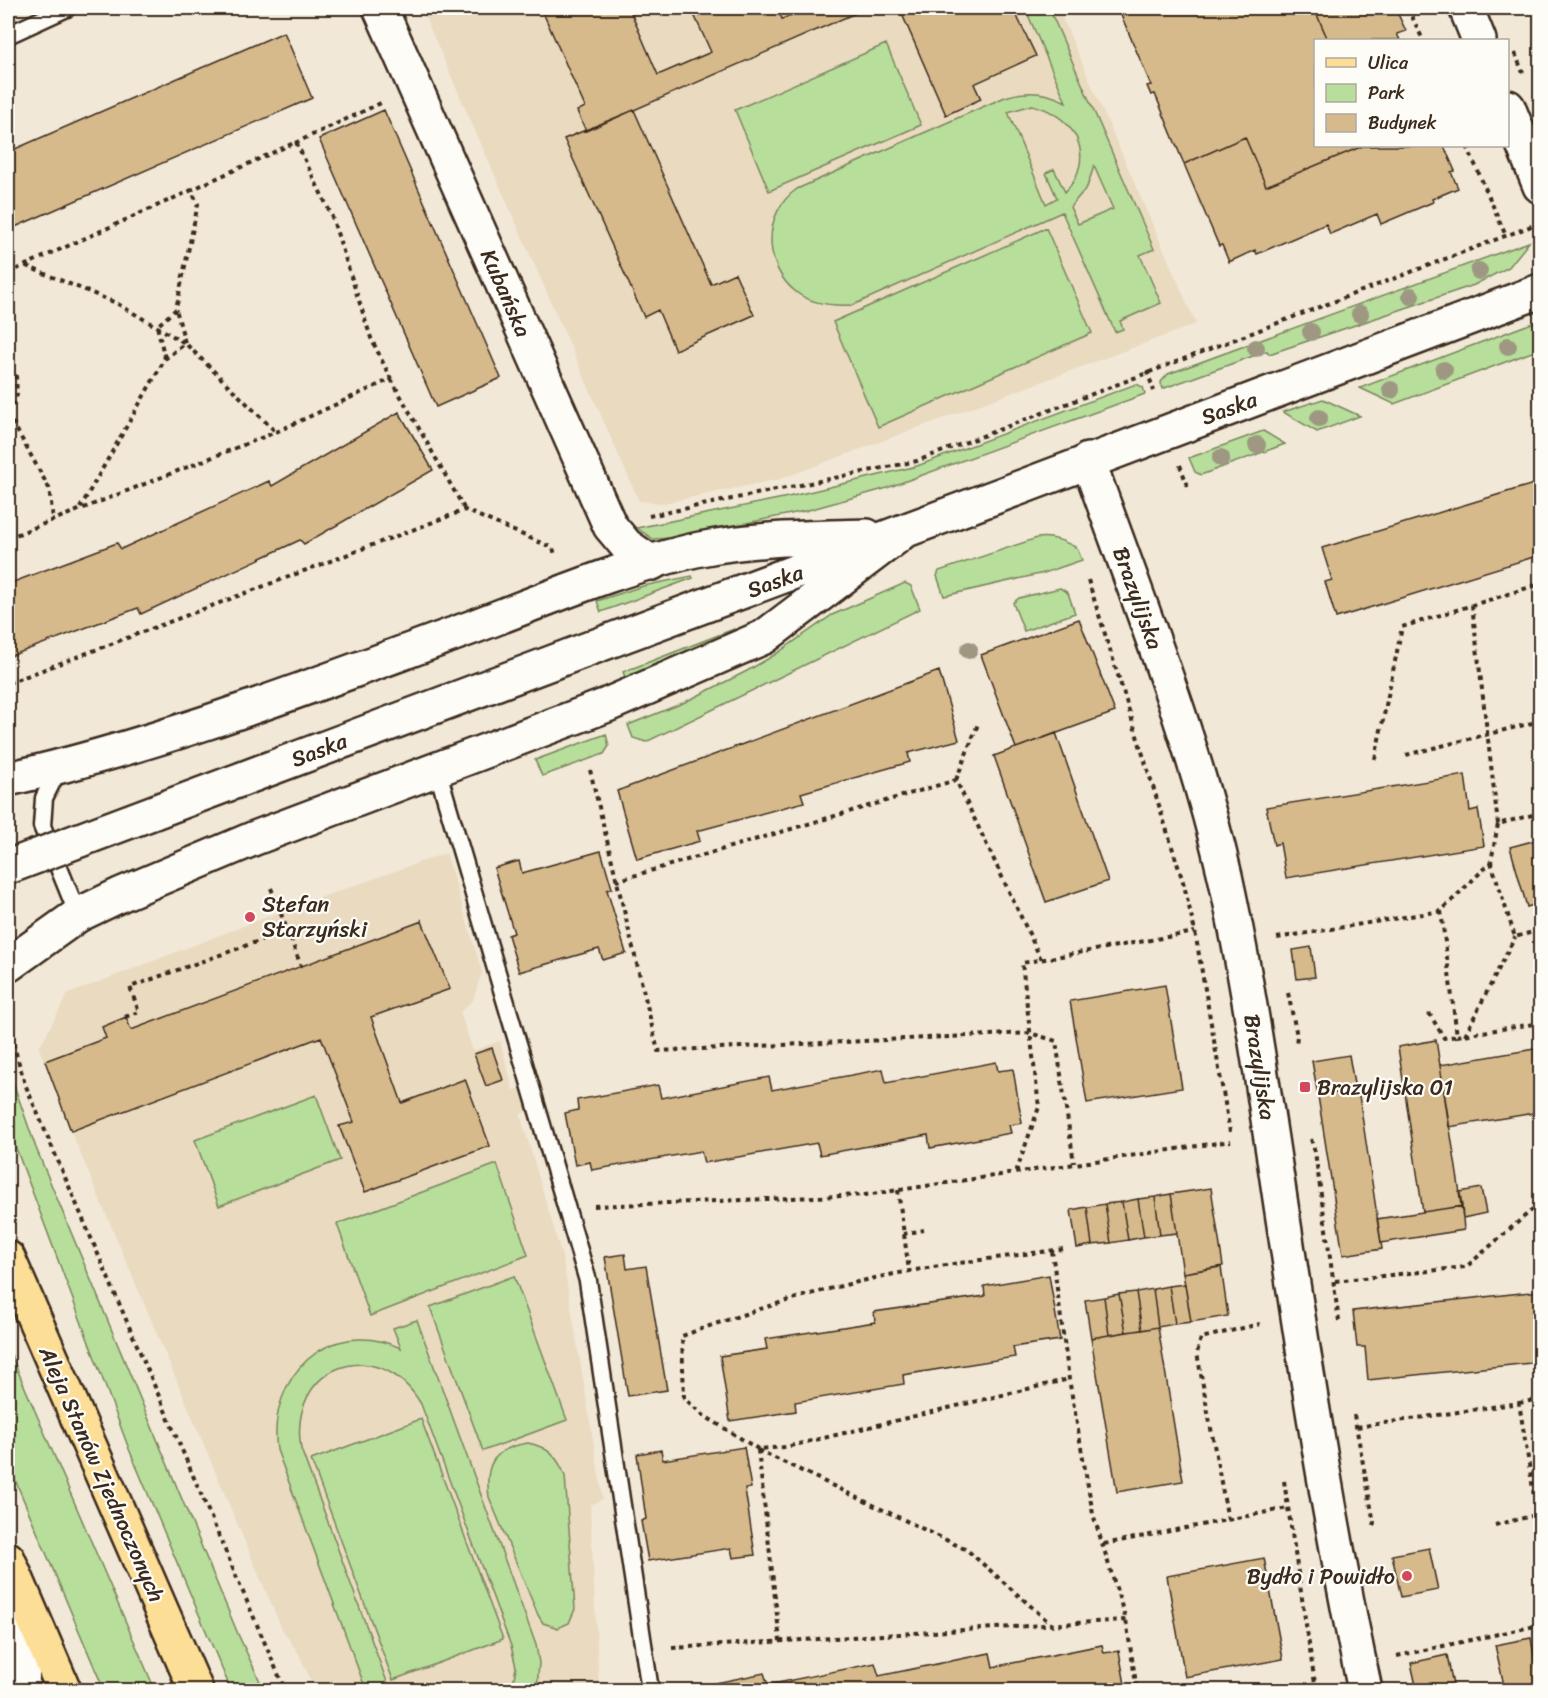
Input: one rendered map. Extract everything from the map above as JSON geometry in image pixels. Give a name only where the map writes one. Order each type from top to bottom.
[{"type":"main road","name":"Aleja Stanów Zjednoczonych","points":[[8,1258],[196,1690]]},
{"type":"main road","points":[[8,1559],[64,1690]]},
{"type":"street","name":"Kubańska","points":[[380,8],[610,526],[626,545],[652,563]]},
{"type":"street","points":[[1466,8],[1479,39]]},
{"type":"street","points":[[1517,95],[1531,137],[1540,186]]},
{"type":"street","name":"Saska","points":[[8,867],[612,640],[899,535],[1088,460],[1540,291]]},
{"type":"street","name":"Brazylijska","points":[[1088,460],[1202,781],[1225,878],[1257,1042],[1345,1592],[1365,1690]]},
{"type":"street","points":[[8,779],[59,768],[215,722],[568,591],[699,550],[762,540],[899,535]]},
{"type":"street","points":[[8,965],[78,915],[122,894],[255,838],[607,705],[764,637],[899,535]]},
{"type":"street","points":[[22,1690],[25,1600]]},
{"type":"lane","points":[[8,35],[67,8]]},
{"type":"lane","points":[[59,768],[44,798],[42,826],[78,915]]},
{"type":"lane","points":[[437,769],[588,1281],[650,1690]]},
{"type":"path","points":[[1408,8],[1423,39]]},
{"type":"path","points":[[1514,51],[1517,95]]},
{"type":"path","points":[[8,273],[415,87]]},
{"type":"path","points":[[296,142],[331,214],[371,338],[465,510],[553,548]]},
{"type":"path","points":[[1467,147],[1506,236]]},
{"type":"path","points":[[186,343],[176,309],[198,204],[191,190]]},
{"type":"path","points":[[648,516],[917,461],[1147,371],[1534,225]]},
{"type":"path","points":[[25,266],[116,303],[186,343],[276,432]]},
{"type":"path","points":[[157,326],[176,309]]},
{"type":"path","points":[[157,326],[165,359]]},
{"type":"path","points":[[80,508],[165,359],[186,343]]},
{"type":"path","points":[[8,370],[16,376],[17,395],[8,414],[50,488],[53,519]]},
{"type":"path","points":[[1147,371],[1154,391]]},
{"type":"path","points":[[8,538],[276,432],[392,378]]},
{"type":"path","points":[[1179,462],[1189,490]]},
{"type":"path","points":[[8,683],[465,510]]},
{"type":"path","points":[[1088,580],[1184,885],[1195,932],[1233,1150]]},
{"type":"path","points":[[1375,759],[1402,627],[1540,584]]},
{"type":"path","points":[[1464,1035],[1515,937],[1491,862],[1498,824],[1472,605]]},
{"type":"path","points":[[1406,755],[1540,721]]},
{"type":"path","points":[[978,724],[956,780],[1041,959]]},
{"type":"path","points":[[590,770],[658,1051],[1030,1033],[1056,1041],[1074,1163]]},
{"type":"path","points":[[616,881],[956,780]]},
{"type":"path","points":[[1498,824],[1540,813],[1538,791],[1540,786]]},
{"type":"path","points":[[1277,938],[1441,911],[1491,862]]},
{"type":"path","points":[[271,888],[301,966]]},
{"type":"path","points":[[1441,911],[1457,1036]]},
{"type":"path","points":[[1515,937],[1540,930]]},
{"type":"path","points":[[125,1017],[139,1012],[130,987],[288,931]]},
{"type":"path","points":[[1016,1172],[1040,1107],[1022,963],[1195,932]]},
{"type":"path","points":[[1429,1013],[1443,1038],[1540,1023]]},
{"type":"path","points":[[8,1026],[25,1084],[285,1690]]},
{"type":"path","points":[[566,1207],[865,1195],[1231,1141]]},
{"type":"path","points":[[898,1190],[909,1271]]},
{"type":"path","points":[[1335,1281],[1466,1267],[1540,1203]]},
{"type":"path","points":[[903,1234],[924,1230]]},
{"type":"path","points":[[1051,1624],[967,1550],[758,1449],[703,1415],[684,1398],[682,1336],[718,1322],[851,1284],[909,1271],[1063,1249]]},
{"type":"path","points":[[1052,1251],[1069,1379],[1093,1514],[1126,1620],[1137,1690]]},
{"type":"path","points":[[1258,1312],[1262,1335]]},
{"type":"path","points":[[1228,1520],[1197,1353],[1201,1338],[1260,1324]]},
{"type":"path","points":[[758,1449],[786,1447],[1069,1379]]},
{"type":"path","points":[[1357,1427],[1540,1399]]},
{"type":"path","points":[[1519,1403],[1539,1514],[1540,1532]]},
{"type":"path","points":[[758,1449],[780,1641]]},
{"type":"path","points":[[1283,1473],[1316,1690]]},
{"type":"path","points":[[1104,1544],[1288,1508]]},
{"type":"path","points":[[1495,1525],[1539,1514]]},
{"type":"path","points":[[644,1650],[1126,1620]]},
{"type":"path","points":[[1397,1656],[1540,1625]]},
{"type":"shaded area","points":[[421,8],[1058,8],[1196,324],[780,479],[664,503],[639,501]]},
{"type":"shaded area","points":[[446,853],[482,972],[473,1000],[460,1012],[473,1051],[500,1041],[513,1090],[520,1089],[527,1112],[520,1114],[563,1260],[603,1499],[590,1505],[599,1690],[315,1690],[299,1654],[282,1629],[71,1131],[39,1048],[68,994],[280,912]]},
{"type":"green space","points":[[1025,8],[1049,8],[1154,249],[1140,255],[1161,303],[1120,321],[1123,329],[1115,332],[1062,212],[853,305],[831,305],[809,300],[785,281],[777,268],[771,240],[773,225],[777,212],[797,189],[1005,97],[1021,93],[1036,93],[1066,102]],"holes":[[[1032,105],[1060,118],[1077,139],[1080,152],[1080,165],[1075,179],[1065,192],[1054,169],[1046,173],[1057,198],[1046,204],[1008,112]],[[1094,166],[1113,209],[1078,224],[1070,207],[1087,187]]]},
{"type":"green space","points":[[886,44],[921,125],[769,191],[735,110]]},
{"type":"green space","points":[[1046,228],[1092,333],[878,427],[833,322]]},
{"type":"green space","points":[[1529,242],[1509,267],[1474,285],[1269,354],[1267,351],[1162,389],[1161,382],[1168,374]]},
{"type":"green space","points":[[1540,320],[1540,349],[1394,404],[1360,388]]},
{"type":"green space","points":[[1136,384],[1143,387],[1145,394],[884,489],[805,511],[674,538],[653,539],[637,528],[788,497],[917,466]]},
{"type":"green space","points":[[1323,399],[1360,416],[1317,432],[1283,412]]},
{"type":"green space","points":[[1263,431],[1285,444],[1201,475],[1195,472],[1189,458]]},
{"type":"green space","points":[[1037,538],[1053,538],[1072,545],[1077,548],[1082,560],[1044,573],[944,596],[937,576],[939,571]]},
{"type":"green space","points":[[692,576],[693,578],[601,612],[597,601],[643,586]]},
{"type":"green space","points":[[905,583],[911,586],[920,609],[646,742],[633,738],[628,725],[683,703],[747,671],[832,615]]},
{"type":"green space","points":[[1060,588],[1068,593],[1075,613],[1024,631],[1013,603],[1019,598]]},
{"type":"green space","points":[[734,629],[735,631],[627,682],[623,672]]},
{"type":"green space","points":[[606,734],[609,746],[604,754],[542,776],[535,760]]},
{"type":"green space","points":[[8,1068],[36,1148],[238,1634],[264,1690],[231,1690],[129,1449],[8,1127]]},
{"type":"green space","points":[[316,1095],[340,1160],[219,1206],[195,1140]]},
{"type":"green space","points":[[497,1164],[528,1255],[370,1316],[337,1224]]},
{"type":"green space","points":[[514,1276],[567,1420],[483,1451],[430,1307]]},
{"type":"green space","points":[[417,1320],[536,1645],[539,1663],[537,1690],[512,1690],[516,1667],[511,1646],[421,1404],[403,1382],[382,1369],[360,1364],[339,1368],[321,1379],[308,1397],[300,1420],[301,1449],[390,1690],[366,1690],[277,1450],[276,1423],[282,1399],[293,1377],[308,1359],[327,1347],[349,1340],[374,1340],[401,1348],[393,1328]]},
{"type":"green space","points":[[8,1348],[155,1690],[104,1690],[8,1463]]},
{"type":"green space","points":[[421,1419],[503,1639],[393,1680],[311,1460]]},
{"type":"green space","points":[[528,1443],[547,1450],[559,1463],[565,1476],[575,1609],[569,1623],[558,1628],[543,1623],[538,1615],[489,1497],[488,1475],[494,1460],[507,1449]]},
{"type":"building","points":[[541,8],[629,8],[658,75],[711,52],[691,8],[777,8],[782,19],[809,8],[867,8],[586,131],[577,111],[585,107]]},
{"type":"building","points":[[906,8],[1013,8],[1036,56],[974,84],[981,99],[946,115],[902,14],[908,11]]},
{"type":"building","points":[[1118,8],[1314,8],[1328,39],[1314,39],[1314,147],[1361,147],[1266,186],[1245,137],[1184,164],[1155,94],[1151,95],[1147,86],[1151,85]]},
{"type":"building","points":[[1314,8],[1395,8],[1406,31],[1397,34],[1400,39],[1328,39]]},
{"type":"building","points":[[284,32],[312,98],[8,230],[8,152]]},
{"type":"building","points":[[384,110],[501,378],[436,407],[319,139]]},
{"type":"building","points":[[634,110],[711,284],[735,273],[754,315],[675,350],[658,310],[644,317],[564,139]]},
{"type":"building","points":[[1245,137],[1266,186],[1361,147],[1444,147],[1455,171],[1451,172],[1458,188],[1432,199],[1433,202],[1381,224],[1377,214],[1330,234],[1326,224],[1257,254],[1255,250],[1229,262],[1222,245],[1219,246],[1184,164]]},
{"type":"building","points":[[399,412],[433,470],[304,544],[300,540],[141,614],[138,608],[8,657],[8,584],[117,543],[121,549],[269,481],[272,486]]},
{"type":"building","points":[[1540,482],[1540,555],[1336,618],[1325,582],[1332,580],[1322,548]]},
{"type":"building","points":[[1079,619],[1115,712],[1016,748],[981,655]]},
{"type":"building","points":[[939,671],[959,740],[908,753],[910,762],[801,793],[804,802],[697,831],[700,841],[637,859],[617,791]]},
{"type":"building","points":[[1056,733],[1108,881],[1046,902],[994,756]]},
{"type":"building","points":[[1465,775],[1470,811],[1478,809],[1484,846],[1286,878],[1280,843],[1274,845],[1266,807]]},
{"type":"building","points":[[1540,839],[1540,903],[1527,907],[1510,847]]},
{"type":"building","points":[[601,851],[612,888],[607,890],[626,953],[603,960],[599,949],[519,972],[508,935],[514,933],[494,868],[519,861],[522,873]]},
{"type":"building","points":[[422,921],[450,989],[371,1017],[402,1103],[465,1079],[490,1146],[365,1192],[339,1126],[354,1122],[321,1037],[71,1131],[45,1061],[106,1038],[102,1027],[126,1017],[131,1030]]},
{"type":"building","points":[[1311,947],[1315,977],[1297,979],[1293,950]]},
{"type":"building","points":[[1165,985],[1182,1088],[1087,1103],[1070,1001]]},
{"type":"building","points":[[1436,1040],[1462,1206],[1423,1212],[1398,1047]]},
{"type":"building","points":[[492,1048],[503,1080],[486,1086],[474,1054]]},
{"type":"building","points":[[1540,1048],[1540,1112],[1449,1127],[1440,1065]]},
{"type":"building","points":[[1349,1055],[1355,1090],[1318,1096],[1312,1061]]},
{"type":"building","points":[[996,1062],[998,1071],[1013,1069],[1022,1123],[1009,1125],[1011,1133],[930,1148],[928,1135],[820,1155],[817,1143],[704,1163],[701,1151],[592,1170],[590,1162],[575,1165],[565,1113],[578,1110],[577,1100],[658,1085],[661,1098],[769,1077],[772,1090],[883,1069],[886,1083]]},
{"type":"building","points":[[1358,1089],[1382,1249],[1343,1255],[1318,1096]]},
{"type":"building","points":[[1211,1188],[1223,1266],[1183,1273],[1171,1194]]},
{"type":"building","points":[[1481,1188],[1486,1213],[1463,1218],[1459,1192]]},
{"type":"building","points":[[1171,1194],[1177,1233],[1160,1235],[1155,1197]]},
{"type":"building","points":[[1155,1197],[1160,1235],[1144,1237],[1138,1199]]},
{"type":"building","points":[[1138,1199],[1144,1237],[1128,1240],[1122,1202]]},
{"type":"building","points":[[1122,1202],[1128,1240],[1111,1243],[1105,1204]]},
{"type":"building","points":[[1105,1204],[1111,1243],[1092,1245],[1087,1207]]},
{"type":"building","points":[[1462,1206],[1464,1230],[1381,1243],[1377,1219]]},
{"type":"building","points":[[1087,1207],[1092,1245],[1077,1248],[1071,1210]]},
{"type":"building","points":[[625,1254],[627,1269],[646,1266],[667,1390],[628,1396],[605,1257]]},
{"type":"building","points":[[1221,1267],[1228,1316],[1191,1322],[1183,1273]]},
{"type":"building","points":[[1049,1275],[1060,1340],[1013,1347],[1015,1357],[903,1375],[904,1384],[795,1402],[796,1411],[730,1421],[720,1356],[767,1349],[765,1339],[875,1322],[874,1312],[985,1296],[984,1286]]},
{"type":"building","points":[[1185,1284],[1191,1322],[1175,1324],[1169,1286]]},
{"type":"building","points":[[1169,1286],[1175,1324],[1158,1327],[1153,1289]]},
{"type":"building","points":[[1153,1289],[1158,1327],[1142,1330],[1136,1292]]},
{"type":"building","points":[[1540,1291],[1540,1362],[1368,1380],[1365,1347],[1357,1347],[1353,1311]]},
{"type":"building","points":[[1136,1292],[1142,1330],[1126,1332],[1119,1294]]},
{"type":"building","points":[[1119,1294],[1126,1332],[1109,1335],[1104,1297]]},
{"type":"building","points":[[1104,1297],[1109,1335],[1091,1338],[1085,1300]]},
{"type":"building","points":[[1158,1327],[1183,1481],[1117,1492],[1091,1338]]},
{"type":"building","points":[[744,1447],[751,1488],[745,1489],[755,1555],[733,1558],[731,1548],[648,1561],[641,1521],[646,1519],[637,1454],[661,1450],[663,1460]]},
{"type":"building","points":[[1429,1548],[1438,1590],[1401,1597],[1392,1555]]},
{"type":"building","points":[[1264,1558],[1283,1659],[1185,1677],[1167,1576]]},
{"type":"building","points":[[1531,1638],[1540,1690],[1505,1690],[1495,1645]]},
{"type":"building","points":[[1102,1645],[1104,1653],[1119,1651],[1126,1690],[682,1690],[764,1673],[768,1685],[875,1663],[879,1676],[990,1653],[993,1667]]},
{"type":"building","points":[[1447,1655],[1454,1690],[1417,1690],[1411,1663]]},
{"type":"building","points":[[1540,1657],[1540,1684],[1535,1658]]},
{"type":"place","name":"Stefan Starzyński","points":[[250,917]]},
{"type":"place","name":"Brazylijska 01","points":[[1305,1087]]},
{"type":"place","name":"Bydło i Powidło","points":[[1407,1576]]}]
